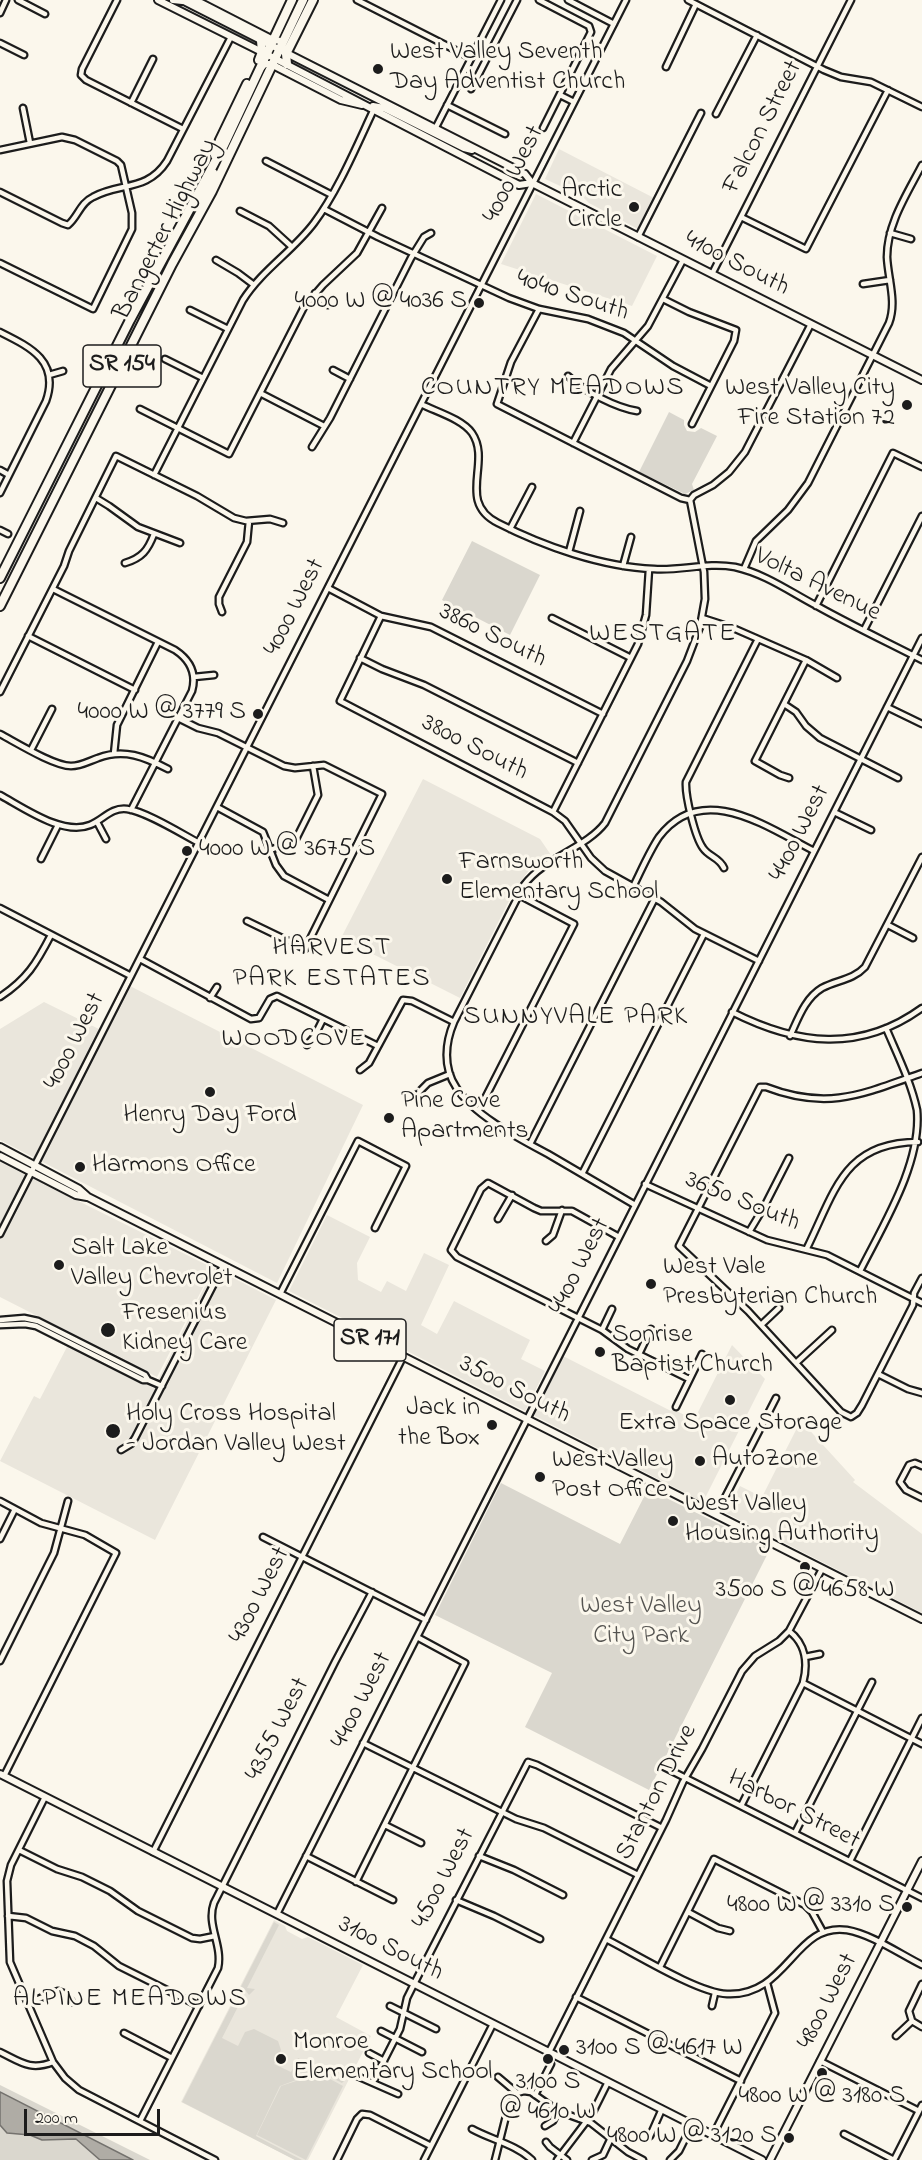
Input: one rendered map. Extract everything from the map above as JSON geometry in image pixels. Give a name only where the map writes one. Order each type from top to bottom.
[{"type":"highway","name":"Bangerter Highway","points":[[0,606],[172,264],[222,171],[292,0]]},
{"type":"highway","name":"Bangerter Highway","points":[[0,578],[136,310],[213,166],[260,68],[303,0]]},
{"type":"highway","points":[[287,64],[286,54],[313,0]]},
{"type":"highway","points":[[172,264],[173,254],[212,179],[220,140],[272,50],[261,41]]},
{"type":"main road","name":"4100 South","points":[[158,0],[231,37],[286,54],[525,174],[532,183],[922,380]]},
{"type":"main road","points":[[173,0],[201,3],[272,50],[341,100],[354,105],[384,108],[464,148],[479,151]]},
{"type":"main road","points":[[182,0],[261,41]]},
{"type":"main road","name":"4100 South","points":[[272,50],[287,64],[519,185],[532,183]]},
{"type":"main road","name":"3500 South","points":[[0,1148],[33,1169]]},
{"type":"main road","name":"3500 South","points":[[0,1156],[79,1189],[88,1197],[223,1266],[922,1619]]},
{"type":"main road","name":"3100 South","points":[[2,1775],[762,2160]]},
{"type":"main road","name":"4800 West","points":[[770,2160],[922,1861]]},
{"type":"street","points":[[0,13],[6,0]]},
{"type":"street","points":[[18,0],[45,14]]},
{"type":"street","points":[[117,0],[81,75],[86,80],[183,129]]},
{"type":"street","points":[[357,0],[485,62]]},
{"type":"street","points":[[435,129],[501,0]]},
{"type":"street","points":[[471,88],[518,0]]},
{"type":"street","points":[[539,0],[591,28],[543,128]]},
{"type":"street","points":[[568,0],[614,24]]},
{"type":"street","name":"4000 West","points":[[0,1234],[626,0]]},
{"type":"street","points":[[688,0],[835,75],[871,82],[922,107]]},
{"type":"street","points":[[843,0],[850,2]]},
{"type":"street","name":"Falcon Street","points":[[712,274],[850,2]]},
{"type":"street","points":[[666,67],[696,4]]},
{"type":"street","points":[[716,114],[757,35]]},
{"type":"street","points":[[0,192],[68,225],[90,198],[145,182],[160,171],[167,161],[231,37]]},
{"type":"street","points":[[0,43],[24,56]]},
{"type":"street","points":[[131,103],[153,59]]},
{"type":"street","points":[[741,217],[806,249],[888,90]]},
{"type":"street","points":[[560,95],[574,102]]},
{"type":"street","points":[[447,105],[506,134]]},
{"type":"street","points":[[22,108],[30,143]]},
{"type":"street","points":[[154,475],[243,300],[254,285],[311,227],[324,209],[374,110]]},
{"type":"street","points":[[638,237],[701,113]]},
{"type":"street","points":[[0,150],[58,137],[79,142],[119,162],[133,217],[132,229],[93,309],[0,263]]},
{"type":"street","points":[[266,161],[332,195]]},
{"type":"street","points":[[744,570],[756,541],[788,510],[808,483],[892,314],[887,257],[890,234],[918,180],[922,165]]},
{"type":"street","points":[[140,409],[229,454],[301,312],[315,293],[353,257],[382,208]]},
{"type":"street","name":"4040 South","points":[[324,209],[369,233],[539,309],[588,319],[624,333],[673,366],[711,386]]},
{"type":"street","points":[[240,211],[269,226],[292,247]]},
{"type":"street","points":[[312,447],[350,379],[414,253],[424,237],[431,233]]},
{"type":"street","points":[[890,234],[911,239]]},
{"type":"street","points":[[216,260],[254,285]]},
{"type":"street","points":[[573,443],[610,369],[648,326],[683,260]]},
{"type":"street","points":[[863,284],[890,279]]},
{"type":"street","points":[[315,293],[328,305]]},
{"type":"street","points":[[663,299],[689,312],[715,320],[736,330],[734,341],[692,424]]},
{"type":"street","points":[[539,309],[511,362],[497,404],[681,498],[690,500]]},
{"type":"street","points":[[190,310],[228,329]]},
{"type":"street","points":[[635,1205],[500,1126],[479,1110],[460,1093],[450,1074],[446,1049],[454,1022],[519,895],[536,872],[599,830],[605,823],[687,661],[702,618],[705,590],[703,565],[690,500],[729,472],[745,452],[811,324]]},
{"type":"street","points":[[0,332],[34,351],[44,362],[49,375],[49,392],[46,401],[0,493]]},
{"type":"street","points":[[165,359],[202,378]]},
{"type":"street","points":[[333,370],[350,379]]},
{"type":"street","points":[[49,375],[63,371]]},
{"type":"street","points":[[568,376],[576,384],[626,410],[638,411]]},
{"type":"street","points":[[260,393],[324,426]]},
{"type":"street","name":"Volta Avenue","points":[[421,404],[462,425],[473,435],[478,449],[476,494],[479,506],[489,518],[510,529],[535,541],[623,566],[649,569],[703,565],[744,570],[773,581],[816,606],[922,660]]},
{"type":"street","points":[[816,606],[893,453],[922,467]]},
{"type":"street","points":[[0,692],[116,456],[204,500],[228,515],[249,521],[265,519],[283,523]]},
{"type":"street","points":[[0,470],[9,475]]},
{"type":"street","points":[[510,529],[532,487]]},
{"type":"street","points":[[96,498],[133,524],[180,543]]},
{"type":"street","points":[[569,552],[580,511]]},
{"type":"street","points":[[864,630],[922,516]]},
{"type":"street","points":[[222,612],[219,597],[247,542],[249,521]]},
{"type":"street","points":[[0,530],[8,534]]},
{"type":"street","points":[[125,562],[137,559],[144,554],[154,534]]},
{"type":"street","points":[[623,566],[632,537]]},
{"type":"street","points":[[553,812],[641,638],[645,620],[649,569]]},
{"type":"street","name":"3860 South","points":[[328,588],[381,616],[428,626],[603,714]]},
{"type":"street","points":[[52,589],[158,642],[184,657],[191,666],[194,676],[193,688],[131,810]]},
{"type":"street","points":[[381,616],[360,658],[424,685],[578,763]]},
{"type":"street","points":[[552,618],[631,658]]},
{"type":"street","points":[[702,618],[721,622],[806,660],[837,678]]},
{"type":"street","points":[[28,636],[135,690]]},
{"type":"street","name":"4400 West","points":[[277,1914],[922,638]]},
{"type":"street","points":[[724,868],[721,862],[703,848],[691,814],[686,788],[688,776],[758,639]]},
{"type":"street","points":[[114,754],[117,725],[158,642]]},
{"type":"street","name":"3800 South","points":[[360,658],[340,700],[553,812],[565,821],[591,858],[605,871],[655,898],[704,934],[759,961]]},
{"type":"street","points":[[789,778],[780,776],[754,761],[806,660]]},
{"type":"street","points":[[194,676],[214,675]]},
{"type":"street","points":[[784,704],[796,712],[813,733],[898,778]]},
{"type":"street","points":[[887,707],[922,724]]},
{"type":"street","points":[[31,750],[52,709]]},
{"type":"street","points":[[178,718],[198,728],[218,733],[284,766],[295,768],[329,766],[382,794],[305,949],[248,921]]},
{"type":"street","points":[[0,734],[58,764],[70,766],[82,764],[114,754],[139,756],[168,769]]},
{"type":"street","points":[[270,850],[295,841],[315,804],[319,792],[313,766]]},
{"type":"street","points":[[0,795],[58,825],[77,828],[97,822],[113,811],[131,810],[199,843]]},
{"type":"street","points":[[217,807],[259,829],[265,836],[276,865],[284,876],[329,900]]},
{"type":"street","points":[[633,887],[660,837],[675,822],[691,814],[709,810],[731,811],[814,851]]},
{"type":"street","points":[[834,812],[871,830]]},
{"type":"street","points":[[97,822],[106,839]]},
{"type":"street","points":[[41,859],[58,825]]},
{"type":"street","points":[[790,1036],[813,995],[826,987],[855,976],[866,967],[920,867],[922,857]]},
{"type":"street","points":[[479,1110],[574,924],[519,895]]},
{"type":"street","points":[[530,1144],[655,898]]},
{"type":"street","points":[[1,910],[131,976]]},
{"type":"street","points":[[888,925],[914,938]]},
{"type":"street","points":[[582,1174],[704,934]]},
{"type":"street","points":[[0,998],[30,973],[51,935]]},
{"type":"street","points":[[140,959],[254,1020],[260,1017],[270,998],[277,996],[378,1046]]},
{"type":"street","points":[[210,998],[217,987]]},
{"type":"street","points":[[360,1070],[368,1065],[399,1006],[405,999],[454,1022]]},
{"type":"street","points":[[732,1012],[761,1026],[790,1036],[804,1039],[839,1039],[862,1036],[886,1028],[922,1008]]},
{"type":"street","points":[[307,1045],[313,1039],[323,1019]]},
{"type":"street","points":[[860,1271],[908,1177],[918,1142],[916,1109],[886,1028]]},
{"type":"street","points":[[922,1073],[872,1092],[836,1099],[803,1098],[760,1087],[679,1246],[761,1325],[841,1412],[851,1417],[862,1406],[913,1305],[914,1293],[922,1278]]},
{"type":"street","points":[[417,1094],[428,1083],[450,1074]]},
{"type":"street","points":[[280,1294],[358,1141],[406,1166],[375,1228]]},
{"type":"street","points":[[807,1248],[840,1182],[858,1160],[885,1144],[918,1142]]},
{"type":"street","points":[[749,1232],[789,1158]]},
{"type":"street","points":[[619,1237],[572,1211],[541,1211],[490,1183],[483,1186],[452,1247],[453,1254],[602,1330],[639,1354],[689,1379]]},
{"type":"street","name":"3650 South","points":[[645,1184],[777,1243],[807,1248],[827,1255],[922,1303]]},
{"type":"street","points":[[498,1219],[512,1196]]},
{"type":"street","points":[[546,1241],[553,1235],[562,1210]]},
{"type":"street","points":[[121,1450],[131,1444],[135,1438],[223,1266]]},
{"type":"street","points":[[761,1325],[780,1308]]},
{"type":"street","points":[[602,1330],[612,1309]]},
{"type":"street","points":[[0,1320],[24,1318],[38,1321],[145,1375],[148,1380]]},
{"type":"street","points":[[0,1325],[36,1326],[143,1380],[162,1386]]},
{"type":"street","points":[[639,1354],[651,1329]]},
{"type":"street","points":[[796,1363],[832,1330]]},
{"type":"street","points":[[675,1407],[702,1354]]},
{"type":"street","name":"4300 West","points":[[153,1852],[403,1357]]},
{"type":"street","points":[[878,1374],[908,1389],[922,1393]]},
{"type":"street","points":[[716,1515],[776,1398]]},
{"type":"street","points":[[922,1466],[915,1463],[908,1466],[901,1484],[906,1490],[922,1498]]},
{"type":"street","points":[[0,1501],[41,1523],[85,1535],[116,1553],[2,1775]]},
{"type":"street","points":[[0,1661],[54,1553],[68,1501]]},
{"type":"street","points":[[0,1539],[15,1509]]},
{"type":"street","points":[[263,1537],[426,1620]]},
{"type":"street","name":"Stanton Drive","points":[[549,2052],[685,1778],[744,1667],[789,1631],[822,1569]]},
{"type":"street","name":"4355 West","points":[[140,2121],[219,1963],[211,1914],[222,1887],[372,1592]]},
{"type":"street","points":[[741,1806],[803,1683],[805,1657],[796,1637],[789,1631]]},
{"type":"street","points":[[356,1882],[465,1663],[417,1637]]},
{"type":"street","points":[[805,1657],[820,1654]]},
{"type":"street","points":[[795,1833],[872,1682]]},
{"type":"street","points":[[803,1683],[922,1744]]},
{"type":"street","points":[[850,1861],[922,1719]]},
{"type":"street","points":[[363,1743],[501,1812],[544,1828],[638,1875]]},
{"type":"street","name":"4500 West","points":[[373,2082],[396,2038],[407,1998],[528,1762],[662,1828]]},
{"type":"street","name":"Harbor Street","points":[[662,1766],[922,1898]]},
{"type":"street","points":[[45,1797],[9,1870],[6,1946],[12,1966],[53,2062],[73,2087],[215,2160]]},
{"type":"street","points":[[385,1825],[421,1843]]},
{"type":"street","points":[[19,1850],[110,1891],[138,1911],[192,1938],[214,1936]]},
{"type":"street","points":[[306,1856],[393,1900]]},
{"type":"street","points":[[479,1856],[514,1870],[563,1895]]},
{"type":"street","points":[[660,1967],[714,1859],[805,1905],[823,1932]]},
{"type":"street","points":[[0,1881],[7,1881]]},
{"type":"street","points":[[456,1900],[540,1939]]},
{"type":"street","points":[[688,1912],[718,1928],[730,1930]]},
{"type":"street","points":[[8,1916],[26,1918],[52,1931],[75,1936],[94,1946],[119,1966],[199,2006]]},
{"type":"street","points":[[606,1939],[715,1993],[740,1994],[767,1983],[808,1941],[823,1932],[834,1930],[845,1930],[861,1935],[922,1965]]},
{"type":"street","points":[[713,2135],[775,2013],[767,1983]]},
{"type":"street","points":[[922,1984],[909,2011],[912,2021],[922,2027]]},
{"type":"street","points":[[28,2003],[58,1991],[66,1994],[72,2002]]},
{"type":"street","points":[[712,2006],[715,1993]]},
{"type":"street","points":[[576,1997],[741,2081]]},
{"type":"street","points":[[390,2006],[436,2029]]},
{"type":"street","points":[[896,2036],[912,2021]]},
{"type":"street","points":[[424,2160],[493,2024]]},
{"type":"street","points":[[381,2031],[422,2052]]},
{"type":"street","points":[[124,2033],[172,2058]]},
{"type":"street","points":[[0,2052],[30,2066],[41,2066],[53,2062]]},
{"type":"street","points":[[369,2053],[384,2061]]},
{"type":"street","points":[[820,2061],[919,2111]]},
{"type":"street","points":[[535,2095],[551,2064]]},
{"type":"street","points":[[357,2076],[398,2094]]},
{"type":"street","points":[[498,2077],[517,2093]]},
{"type":"street","points":[[556,2160],[587,2122],[608,2082]]},
{"type":"street","points":[[495,2160],[507,2108],[517,2093],[526,2091],[558,2112],[587,2122],[643,2160]]},
{"type":"street","points":[[844,2134],[894,2160],[922,2105]]},
{"type":"street","points":[[650,2136],[662,2109]]},
{"type":"street","points":[[545,2126],[553,2121],[558,2112]]},
{"type":"street","points":[[337,2160],[357,2119],[362,2114],[370,2115],[431,2146]]},
{"type":"street","points":[[669,2160],[679,2151],[692,2125]]},
{"type":"street","points":[[472,2129],[514,2147],[532,2160]]},
{"type":"street","points":[[592,2160],[602,2156],[611,2138]]},
{"type":"street","points":[[546,2142],[567,2160]]},
{"type":"shaded area","points":[[559,149],[654,198],[638,229],[589,203],[582,196],[545,179]]},
{"type":"shaded area","points":[[536,194],[657,256],[632,306],[501,264]]},
{"type":"shaded area","name":"Farnsworth Elementary School","points":[[423,779],[540,839],[551,855],[530,869],[515,889],[460,998],[341,938]]},
{"type":"shaded area","points":[[130,986],[363,1105],[277,1283],[0,1140],[0,1029],[44,1002],[107,1033]]},
{"type":"shaded area","points":[[0,1162],[213,1268],[157,1377],[0,1297]]},
{"type":"shaded area","points":[[327,1215],[370,1237],[357,1263],[358,1280],[381,1292],[387,1281],[406,1291],[424,1253],[449,1265],[421,1325],[437,1334],[454,1301],[530,1340],[521,1359],[545,1371],[525,1411],[289,1291]]},
{"type":"shaded area","name":"Holy Cross Hospital - Jordan Valley West","points":[[214,1268],[276,1300],[155,1540],[0,1461],[34,1396],[40,1399],[68,1345],[154,1388]]},
{"type":"shaded area","points":[[732,1345],[765,1379],[703,1502],[535,1416],[563,1356],[671,1411],[673,1409],[694,1420]]},
{"type":"shaded area","points":[[803,1423],[855,1480],[853,1482],[922,1534],[922,1613],[726,1513],[740,1486],[762,1497],[797,1428]]},
{"type":"shaded area","name":"Monroe Elementary School","points":[[274,1920],[285,1926],[287,1931],[302,1939],[308,1937],[363,1965],[336,2017],[371,2036],[308,2160],[295,2160],[181,2102]]},
{"type":"shaded area","points":[[0,2092],[133,2160],[100,2160],[76,2139],[42,2140],[30,2135],[7,2133],[0,2125]]},
{"type":"green space","points":[[669,412],[684,420],[687,431],[695,432],[701,428],[717,436],[692,484],[694,490],[685,494],[639,472]]},
{"type":"green space","points":[[472,541],[540,575],[510,635],[442,600]]},
{"type":"green space","name":"West Valley City Park","points":[[501,1483],[620,1544],[648,1489],[770,1549],[649,1790],[525,1727],[552,1673],[435,1615]]},
{"type":"green space","points":[[274,1922],[279,1925],[247,1988],[255,1989],[249,1995],[246,1991],[222,2038],[238,2046],[245,2032],[254,2029],[278,2041],[281,2050],[274,2064],[291,2072],[298,2058],[344,2081],[342,2083],[305,2064],[296,2080],[280,2086],[256,2136],[302,2160],[295,2160],[182,2102]]},
{"type":"green space","points":[[304,2066],[343,2086],[306,2160],[257,2135],[281,2086],[296,2081]]},
{"type":"green space","points":[[0,2085],[150,2160],[0,2160]]},
{"type":"place","name":"West Valley Seventh Day Adventist Church","points":[[378,69]]},
{"type":"place","name":"Arctic Circle","points":[[634,207]]},
{"type":"place","name":"4000 W @ 4036 S","points":[[479,303]]},
{"type":"place","name":"West Valley City Fire Station 72","points":[[907,405]]},
{"type":"place","name":"4000 W @ 3779 S","points":[[258,714]]},
{"type":"place","name":"4000 W @ 3675 S","points":[[187,851]]},
{"type":"place","name":"Farnsworth Elementary School","points":[[447,879]]},
{"type":"place","name":"Henry Day Ford","points":[[210,1092]]},
{"type":"place","name":"Pine Cove Apartments","points":[[389,1118]]},
{"type":"place","name":"Harmons Office","points":[[80,1167]]},
{"type":"place","name":"Salt Lake Valley Chevrolet","points":[[59,1265]]},
{"type":"place","name":"West Vale Presbyterian Church","points":[[651,1284]]},
{"type":"place","name":"Fresenius Kidney Care","points":[[108,1330]]},
{"type":"place","name":"Sonrise Baptist Church","points":[[600,1352]]},
{"type":"place","name":"Extra Space Storage","points":[[730,1400]]},
{"type":"place","name":"Jack in the Box","points":[[492,1425]]},
{"type":"place","name":"Holy Cross Hospital - Jordan Valley West","points":[[113,1431]]},
{"type":"place","name":"AutoZone","points":[[700,1461]]},
{"type":"place","name":"West Valley Post Office","points":[[540,1477]]},
{"type":"place","name":"West Valley Housing Authority","points":[[673,1521]]},
{"type":"place","name":"3500 S @ 4658 W","points":[[805,1567]]},
{"type":"place","name":"4800 W @ 3310 S","points":[[907,1907]]},
{"type":"place","name":"3100 S @ 4617 W","points":[[564,2050]]},
{"type":"place","name":"Monroe Elementary School","points":[[281,2059]]},
{"type":"place","name":"3100 S @ 4610 W","points":[[548,2059]]},
{"type":"place","name":"4800 W @ 3180 S","points":[[822,2073]]},
{"type":"place","name":"4800 W @ 3120 S","points":[[789,2138]]},
{"type":"district","name":"COUNTRY MEADOWS","points":[[553,390]]},
{"type":"district","name":"WESTGATE","points":[[663,636]]},
{"type":"district","name":"HARVEST PARK ESTATES","points":[[332,966]]},
{"type":"district","name":"SUNNYVALE PARK","points":[[576,1019]]},
{"type":"district","name":"WOODCOVE","points":[[294,1041]]},
{"type":"district","name":"ALPINE MEADOWS","points":[[130,2001]]}]
